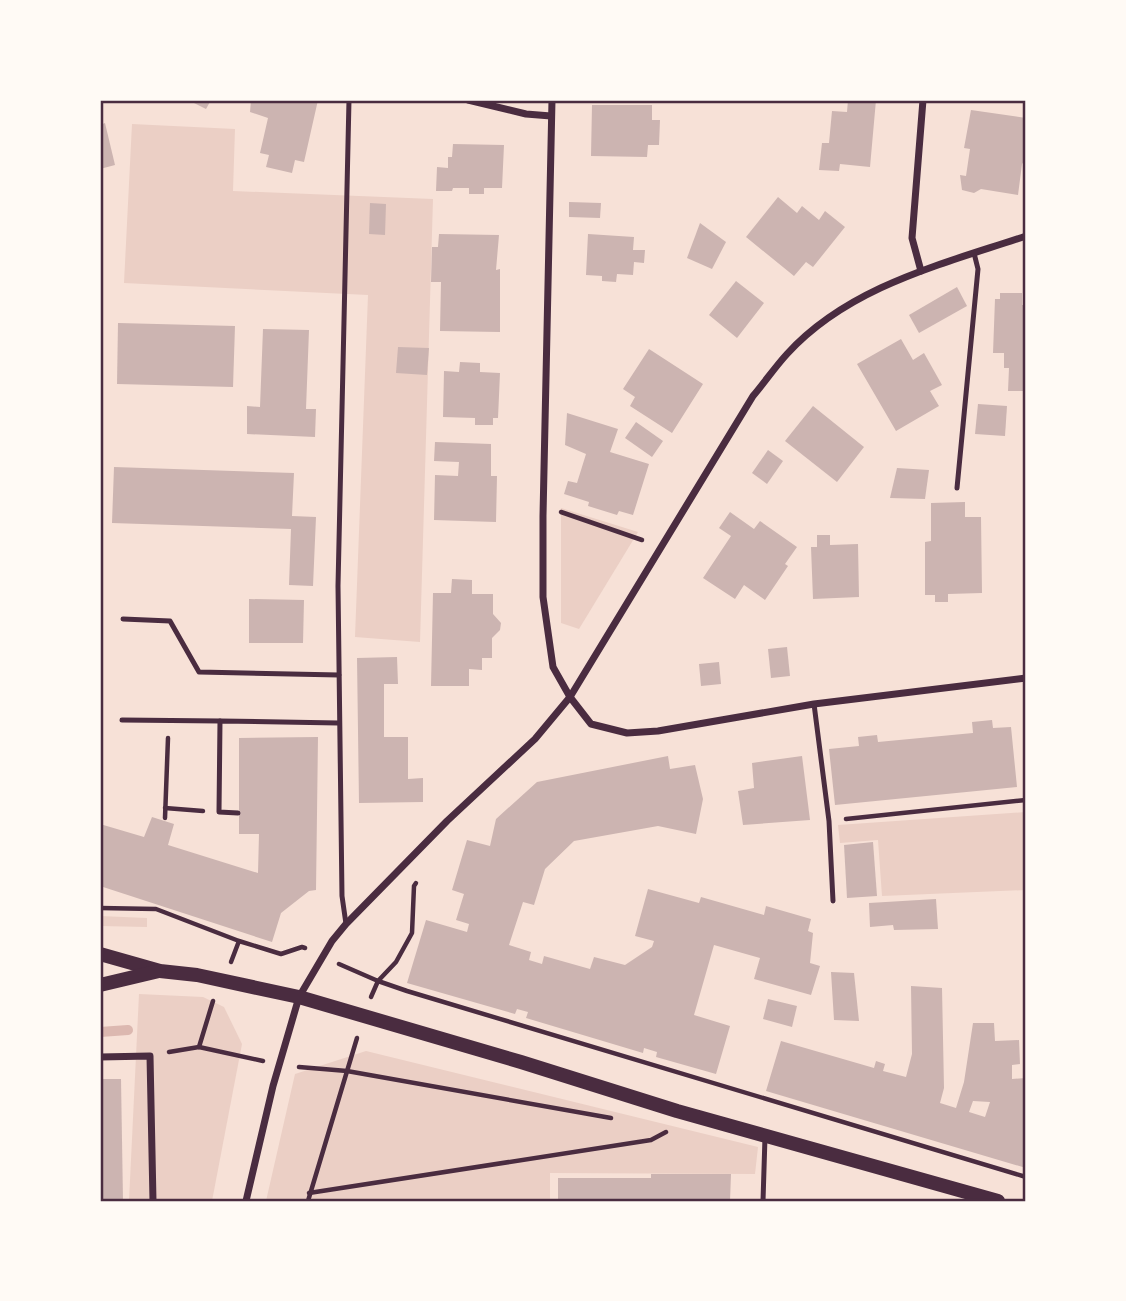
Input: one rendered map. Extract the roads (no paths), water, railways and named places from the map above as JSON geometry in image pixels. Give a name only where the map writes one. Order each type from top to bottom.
[{"type":"main road","points":[[100,954],[160,971],[206,977],[299,997],[967,1197],[998,1201]]},
{"type":"main road","points":[[100,985],[160,971]]},
{"type":"street","points":[[468,100],[526,114],[551,116]]},
{"type":"street","points":[[552,100],[543,516],[544,597],[553,667],[590,724],[627,733],[658,731],[814,704],[1026,678]]},
{"type":"street","points":[[921,271],[912,239],[923,100]]},
{"type":"street","points":[[246,1201],[279,1065],[299,997],[323,956],[346,924],[447,821],[535,739],[570,697],[753,396],[789,352],[833,315],[874,290],[921,271],[1026,236]]},
{"type":"street","points":[[100,1057],[150,1056],[153,1201]]},
{"type":"lane","points":[[346,924],[342,895],[338,586],[349,100]]},
{"type":"lane","points":[[957,488],[978,269],[974,254]]},
{"type":"lane","points":[[123,619],[170,621],[200,672],[339,675]]},
{"type":"lane","points":[[814,704],[829,821],[833,901]]},
{"type":"lane","points":[[122,720],[338,723]]},
{"type":"lane","points":[[220,721],[219,812],[238,813]]},
{"type":"lane","points":[[763,1201],[765,1137]]},
{"type":"waterway","points":[[100,1032],[128,1030]]}]
